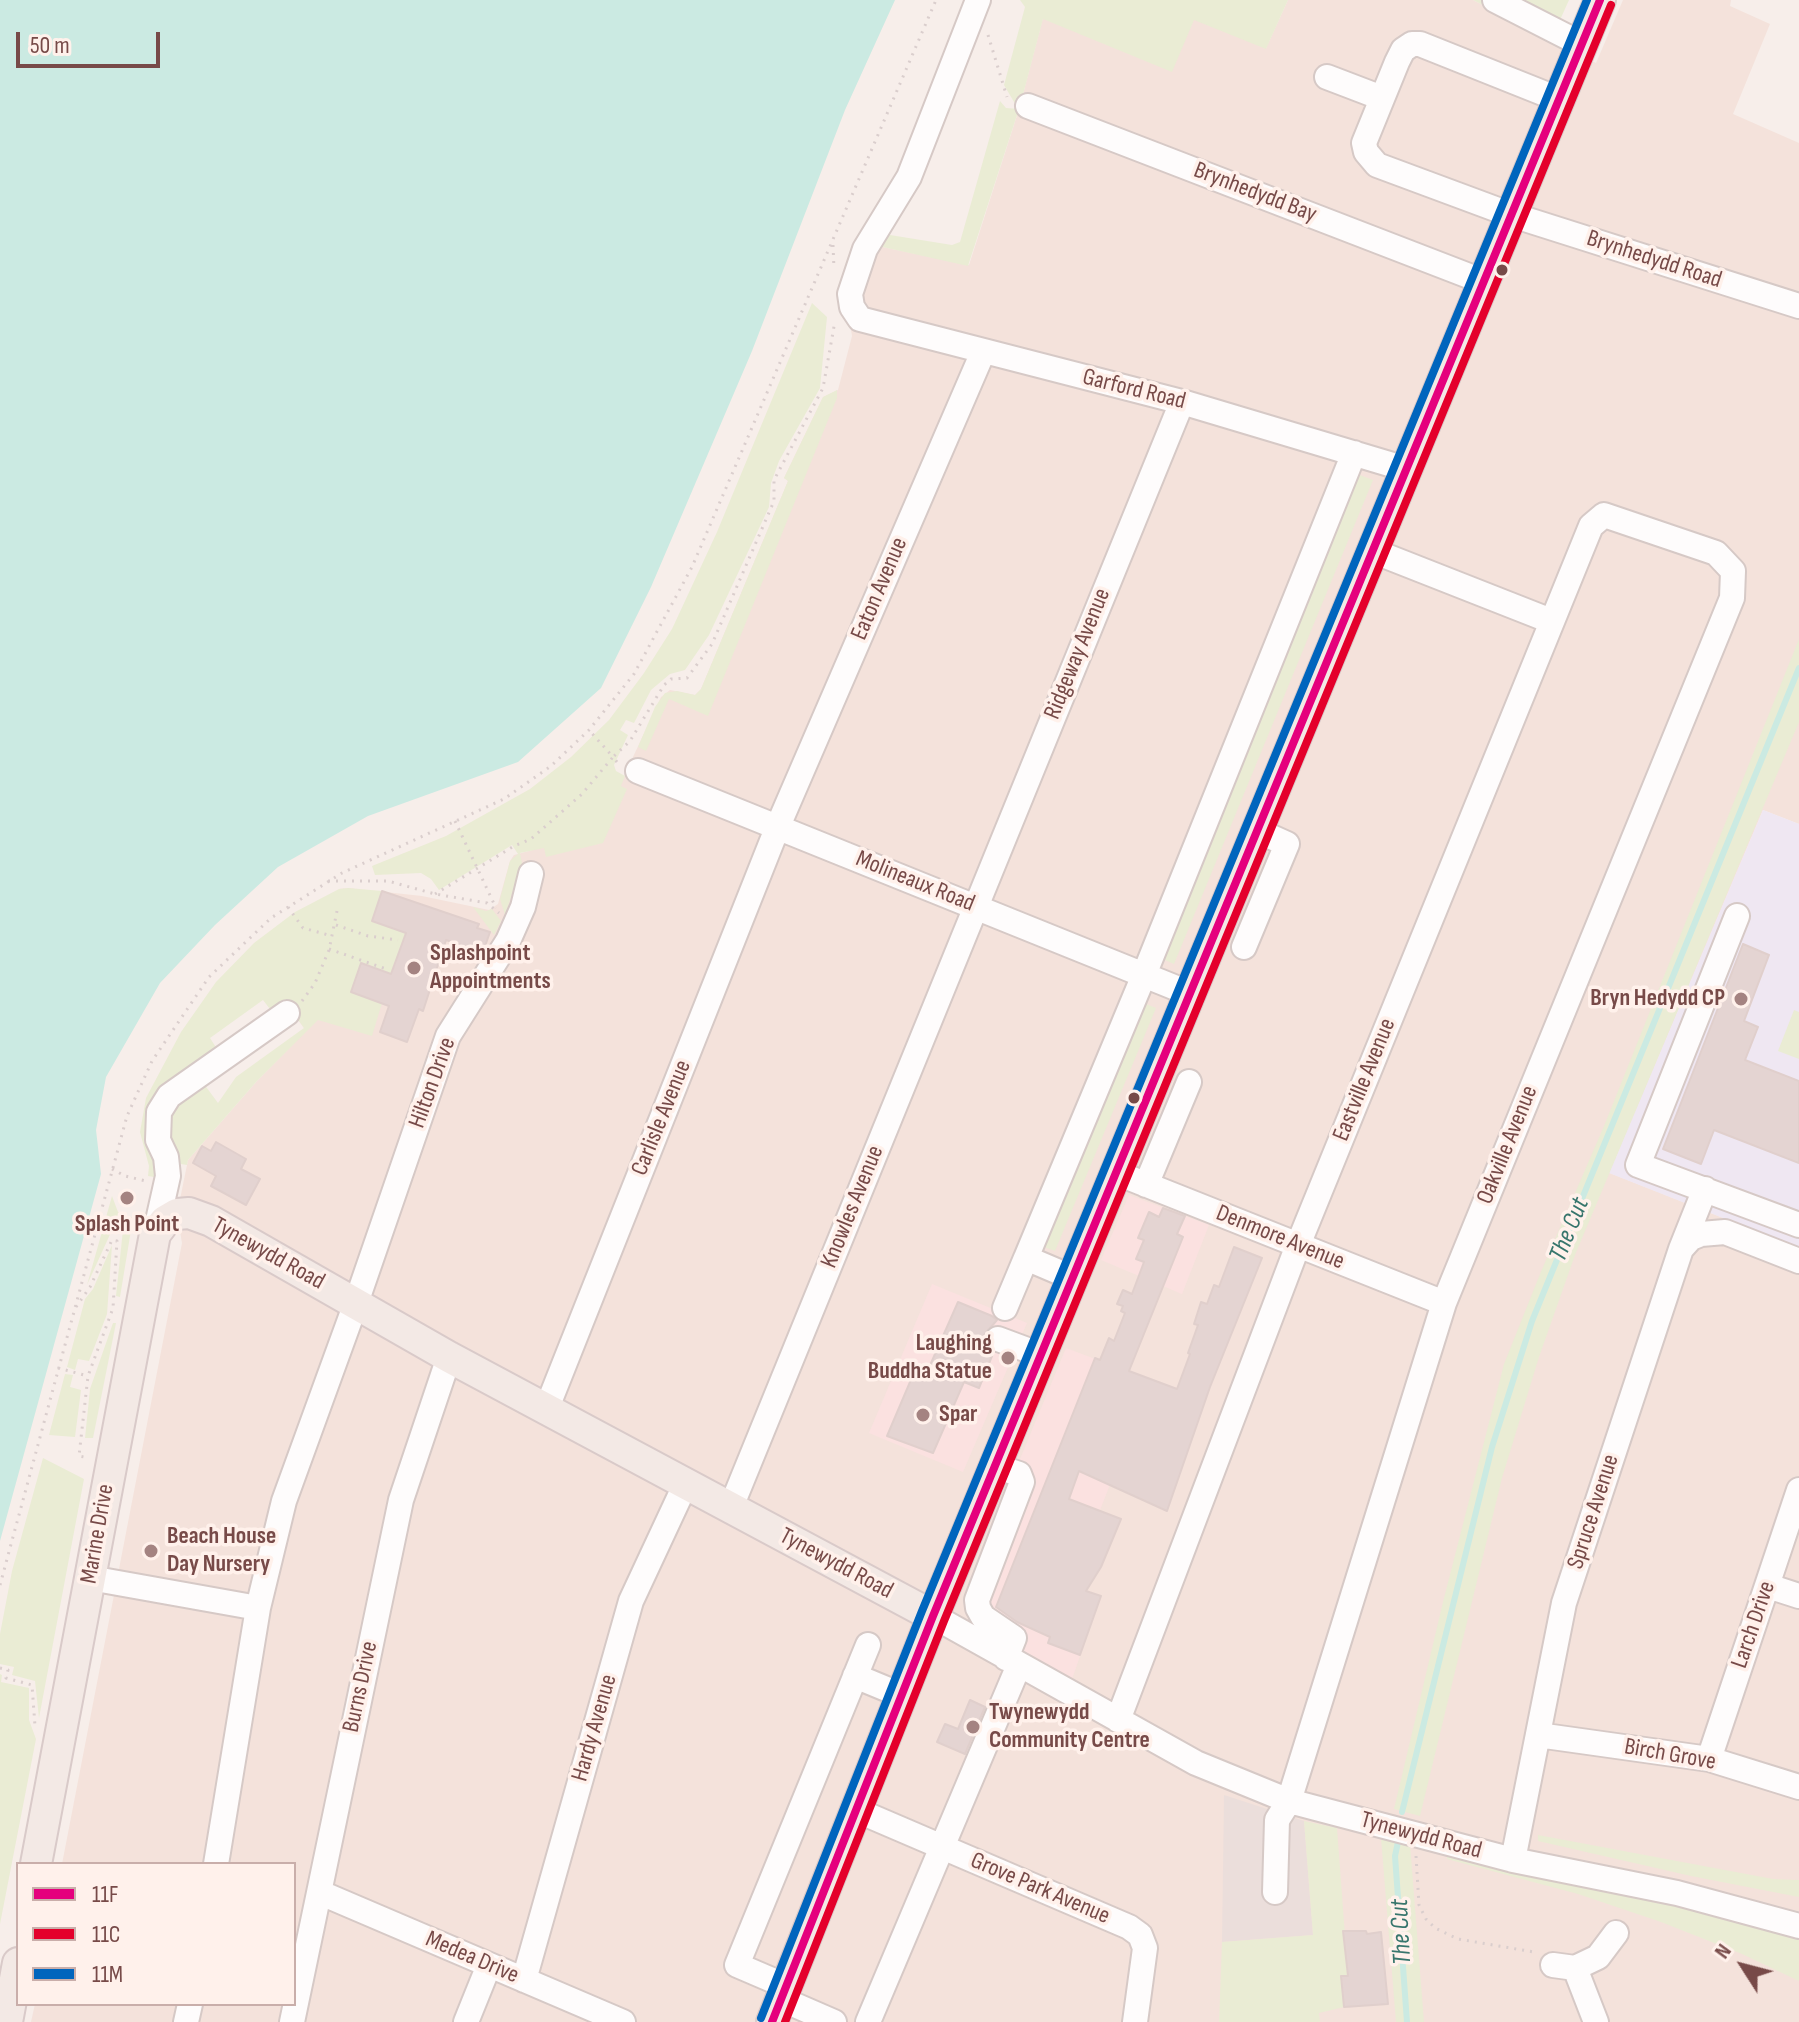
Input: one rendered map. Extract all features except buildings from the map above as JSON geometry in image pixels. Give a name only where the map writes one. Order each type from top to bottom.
[{"type":"main road","points":[[780,2002],[933,1616],[1509,214],[1600,0]]},
{"type":"main road","name":"Tynewydd Road","points":[[166,1224],[189,1213],[211,1221],[449,1357],[933,1616]]},
{"type":"main road","name":"Marine Drive","points":[[36,1862],[111,1464],[166,1224]]},
{"type":"main road","points":[[7,2022],[16,1974]]},
{"type":"street","points":[[848,316],[852,307],[850,294],[861,260],[909,177],[978,0]]},
{"type":"street","points":[[1495,0],[1581,44]]},
{"type":"street","points":[[1327,77],[1382,98],[1403,50],[1412,44],[1420,44],[1558,99]]},
{"type":"street","name":"Brynhedydd Road","points":[[1382,98],[1364,143],[1369,159],[1377,165],[1509,214],[1799,306]]},
{"type":"street","name":"Brynhedydd Bay","points":[[1028,106],[1482,281]]},
{"type":"street","name":"Garford Road","points":[[848,316],[1182,402],[1406,469]]},
{"type":"street","name":"Eaton Avenue","points":[[778,826],[983,352]]},
{"type":"street","name":"Ridgeway Avenue","points":[[974,907],[1182,402]]},
{"type":"street","points":[[1005,1308],[1144,975],[1354,453]]},
{"type":"street","name":"Eastville Avenue","points":[[1118,1720],[1298,1245],[1591,526],[1604,515],[1671,537]]},
{"type":"street","name":"Oakville Avenue","points":[[1275,1892],[1277,1820],[1289,1801],[1444,1303],[1732,598],[1733,571],[1716,553],[1671,537]]},
{"type":"street","points":[[1373,551],[1551,621]]},
{"type":"street","name":"Molineaux Road","points":[[638,771],[1191,994]]},
{"type":"street","name":"Carlisle Avenue","points":[[546,1410],[778,826]]},
{"type":"street","points":[[1244,947],[1287,844],[1258,831]]},
{"type":"street","name":"Hilton Drive","points":[[216,1862],[258,1608],[284,1501],[448,1036],[518,916],[531,874]]},
{"type":"street","name":"Knowles Avenue","points":[[731,1507],[974,907]]},
{"type":"street","points":[[1737,916],[1638,1165],[1799,1225]]},
{"type":"street","points":[[166,1224],[168,1176],[166,1157],[158,1140],[159,1112],[169,1096],[287,1013]]},
{"type":"street","points":[[1146,1185],[1189,1082]]},
{"type":"street","name":"Denmore Avenue","points":[[1117,1173],[1444,1303]]},
{"type":"street","name":"Spruce Avenue","points":[[1513,1860],[1564,1603],[1681,1249],[1705,1189]]},
{"type":"street","points":[[1681,1249],[1691,1238],[1714,1231],[1725,1232],[1799,1261]]},
{"type":"street","points":[[1026,1258],[1073,1278]]},
{"type":"street","points":[[998,1339],[1041,1355]]},
{"type":"street","name":"Burns Drive","points":[[296,2004],[321,1893],[358,1694],[401,1500],[449,1357]]},
{"type":"street","points":[[868,2022],[944,1847],[1013,1661],[1014,1638],[983,1617],[977,1600],[1022,1482],[1019,1474],[995,1466]]},
{"type":"street","name":"Hardy Avenue","points":[[524,1980],[631,1601],[686,1483]]},
{"type":"street","name":"Larch Drive","points":[[1709,1759],[1799,1490]]},
{"type":"street","points":[[90,1578],[258,1608]]},
{"type":"street","points":[[1768,1586],[1799,1596]]},
{"type":"street","name":"Tynewydd Road","points":[[933,1616],[1196,1763],[1289,1801],[1513,1860],[1677,1893],[1799,1926]]},
{"type":"street","points":[[834,2022],[780,2002],[737,1965],[868,1645]]},
{"type":"street","points":[[855,1676],[901,1695]]},
{"type":"street","name":"Birch Grove","points":[[1538,1735],[1709,1759],[1799,1787]]},
{"type":"street","name":"Grove Park Avenue","points":[[856,1810],[1129,1927],[1140,1935],[1145,1948],[1135,2022]]},
{"type":"street","name":"Medea Drive","points":[[321,1893],[524,1980],[569,2012],[623,2022]]},
{"type":"street","points":[[1596,2022],[1564,1966],[1598,1957],[1616,1933]]},
{"type":"street","points":[[466,2022],[489,1965]]},
{"type":"path","points":[[0,1585],[127,1116],[152,1061],[209,977],[271,918],[342,873],[504,799],[551,766],[589,730],[634,674],[692,567],[936,0]]},
{"type":"path","points":[[986,28],[1001,83],[1012,106],[1028,106]]},
{"type":"path","points":[[435,894],[531,839],[582,794],[630,741],[664,685],[671,679],[687,678],[712,644],[774,501],[774,480],[823,388],[848,316]]},
{"type":"path","points":[[589,730],[613,757]]},
{"type":"path","points":[[455,821],[477,868],[518,916]]},
{"type":"path","points":[[328,881],[388,881],[435,894],[487,903],[518,916]]},
{"type":"path","points":[[288,907],[307,931],[332,936]]},
{"type":"path","points":[[287,1013],[299,1004],[315,983],[329,949],[337,911]]},
{"type":"path","points":[[334,925],[368,936],[398,940]]},
{"type":"path","points":[[329,949],[389,970]]},
{"type":"path","points":[[112,1169],[142,1181]]},
{"type":"path","points":[[74,1311],[90,1287],[112,1240],[117,1241],[113,1308],[88,1376],[79,1456],[111,1464]]},
{"type":"path","points":[[58,1368],[88,1376]]},
{"type":"path","points":[[0,1668],[8,1670],[6,1678],[32,1685],[35,1727],[43,1740],[58,1743]]},
{"type":"path","points":[[1415,1834],[1419,1905],[1435,1928],[1458,1939],[1547,1956],[1564,1966]]},
{"type":"shaded area","points":[[1288,0],[1473,0],[1596,63],[1623,0],[1731,0],[1730,6],[1770,24],[1733,114],[1799,143],[1799,824],[1763,810],[1610,1173],[1799,1248],[1799,2022],[31,2022],[35,2006],[296,2006],[296,1862],[62,1862],[182,1243],[177,1214],[188,1160],[257,1081],[306,1031],[287,1004],[339,889],[422,896],[489,910],[498,904],[514,855],[598,832],[661,697],[670,690],[695,695],[701,689],[788,481],[784,478],[823,397],[838,390],[852,336],[849,317],[861,302],[878,246],[969,265],[1019,109],[1043,18],[1086,34],[1194,19],[1266,48]]},
{"type":"shaded area","name":"Bryn Hedydd CP","points":[[1763,810],[1799,824],[1799,1248],[1609,1173]]},
{"type":"shaded area","points":[[1129,1195],[1209,1225],[1182,1294],[1101,1260]]},
{"type":"shaded area","points":[[932,1284],[1027,1323],[963,1472],[869,1433]]},
{"type":"shaded area","points":[[1066,1348],[1151,1380],[1071,1584],[1101,1596],[1072,1679],[1003,1641],[966,1601],[967,1587]]},
{"type":"shaded area","points":[[1224,1795],[1304,1821],[1313,1935],[1222,1942]]},
{"type":"green space","points":[[1020,0],[1288,0],[1266,49],[1194,20],[1172,72],[1043,19],[1020,106],[1017,107],[1004,85],[1025,7]]},
{"type":"green space","points":[[1473,0],[1569,0],[1551,40]]},
{"type":"green space","points":[[1000,101],[1006,108],[1019,109],[968,266],[878,246],[885,236],[890,235],[952,245],[960,242]]},
{"type":"green space","points":[[812,303],[827,317],[820,388],[779,461],[771,483],[769,507],[709,635],[685,670],[670,674],[651,690],[634,723],[626,720],[620,730],[628,735],[614,765],[616,771],[625,776],[621,786],[627,789],[603,843],[546,857],[544,848],[520,853],[522,863],[505,915],[500,899],[510,861],[518,854],[512,845],[439,890],[431,879],[421,873],[375,875],[372,866],[446,836],[530,789],[571,757],[609,720],[672,629],[717,532]]},
{"type":"green space","points":[[837,390],[837,398],[708,716],[669,699],[646,751],[638,747],[655,707],[665,693],[677,691],[695,695],[701,689],[788,481],[784,478],[823,397]]},
{"type":"green space","points":[[1357,474],[1373,480],[1174,964],[1158,957]]},
{"type":"green space","points":[[1799,639],[1799,722],[1575,1255],[1539,1357],[1502,1478],[1420,1816],[1394,1809],[1504,1364],[1604,1126]]},
{"type":"green space","points":[[339,889],[382,891],[372,921],[406,933],[391,974],[361,963],[351,991],[382,1003],[372,1036],[318,1020],[257,1081],[188,1160],[187,1165],[181,1164],[173,1151],[166,1123],[174,1106],[204,1084],[218,1103],[236,1077],[304,1028],[287,1004],[273,1013],[263,1000],[210,1038],[219,1052],[163,1090],[160,1178],[148,1176],[149,1166],[140,1132],[146,1098],[181,1032],[216,982],[254,943],[295,912]]},
{"type":"green space","points":[[473,907],[486,911],[492,909],[501,921],[494,935]]},
{"type":"green space","points":[[1139,1001],[1156,1008],[1055,1251],[1039,1245]]},
{"type":"green space","points":[[1794,1010],[1799,1012],[1799,1059],[1778,1051]]},
{"type":"green space","points":[[112,1196],[118,1212],[133,1218],[120,1297],[116,1296],[124,1220],[117,1219],[87,1285]]},
{"type":"green space","points":[[112,1245],[107,1314],[89,1361],[78,1359],[75,1370],[67,1367],[85,1299],[93,1289]]},
{"type":"green space","points":[[113,1323],[116,1323],[93,1438],[85,1438],[90,1389]]},
{"type":"green space","points":[[65,1374],[73,1375],[70,1387],[81,1390],[75,1437],[49,1435]]},
{"type":"green space","points":[[43,1458],[84,1479],[39,1718],[35,1681],[12,1675],[14,1667],[0,1664],[0,1634],[12,1571]]},
{"type":"green space","points":[[0,1674],[1,1682],[29,1688],[29,1720],[36,1739],[0,1924]]},
{"type":"green space","points":[[1304,1821],[1337,1828],[1348,1976],[1341,1977],[1344,2007],[1319,2013],[1320,2022],[1219,2022],[1222,1942],[1313,1935]]},
{"type":"green space","points":[[1538,1835],[1773,1879],[1799,1880],[1799,1897],[1538,1841]]},
{"type":"green space","points":[[1381,1838],[1410,1844],[1424,2022],[1396,2022]]},
{"type":"green space","points":[[1447,1854],[1717,1913],[1799,1938],[1799,1981],[1742,1954],[1661,1922],[1578,1894],[1447,1859]]},
{"type":"water","points":[[0,0],[895,0],[845,110],[752,351],[651,587],[601,688],[518,762],[368,816],[278,867],[215,925],[160,983],[106,1077],[96,1130],[101,1174],[0,1541]]},
{"type":"waterway","name":"The Cut","points":[[1402,1812],[1492,1447],[1532,1321],[1799,668]]},
{"type":"waterway","name":"The Cut","points":[[1398,1842],[1395,1856],[1407,2022]]},
{"type":"transit line","name":"11M","points":[[761,2018],[922,1611],[1587,0]]},
{"type":"transit line","name":"11F","points":[[772,2022],[933,1616],[1600,0]]},
{"type":"transit line","name":"11C","points":[[785,2022],[944,1621],[1611,5]]},
{"type":"place","name":"Splashpoint Appointments","points":[[414,968]]},
{"type":"place","name":"Bryn Hedydd CP","points":[[1741,999]]},
{"type":"place","name":"Splash Point","points":[[127,1198]]},
{"type":"place","name":"Laughing Buddha Statue","points":[[1008,1358]]},
{"type":"place","name":"Spar","points":[[923,1415]]},
{"type":"place","name":"Beach House Day Nursery","points":[[151,1551]]},
{"type":"place","name":"Twynewydd Community Centre","points":[[973,1727]]}]
